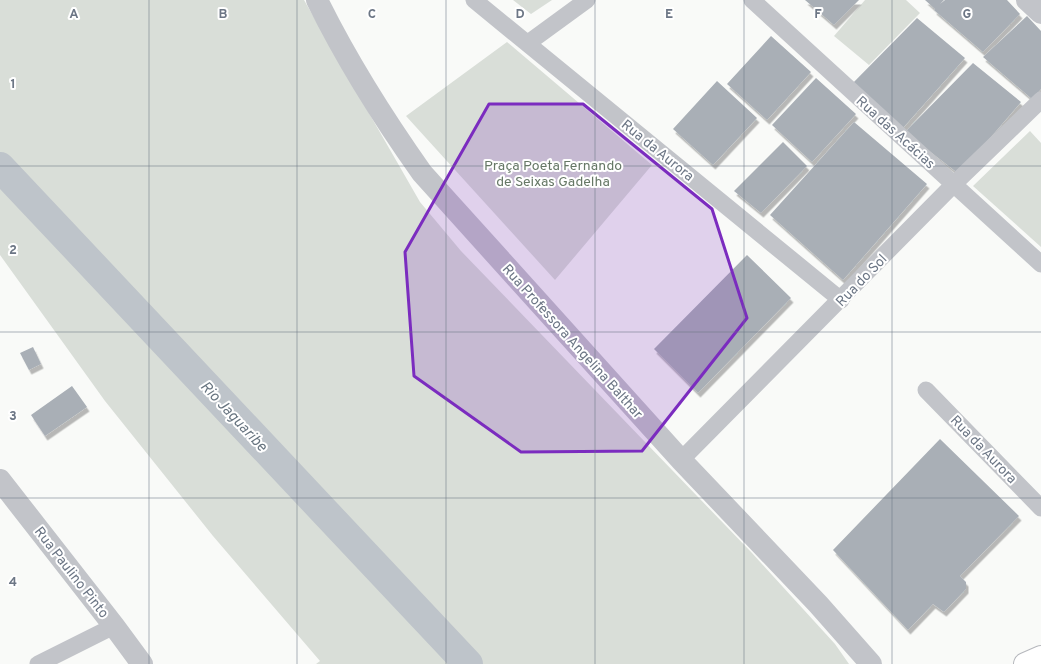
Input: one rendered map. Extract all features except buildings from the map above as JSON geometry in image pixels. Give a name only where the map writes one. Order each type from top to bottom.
[{"type":"main road","points":[[1026,664],[1041,657]]},
{"type":"street","name":"Rua Professora Angelina Balthar","points":[[317,0],[359,78],[390,128],[422,173],[681,460],[818,604],[866,661]]},
{"type":"street","name":"Rua da Aurora","points":[[474,0],[841,300]]},
{"type":"street","points":[[528,43],[587,0]]},
{"type":"street","name":"Rua das Acácias","points":[[752,0],[1041,264]]},
{"type":"street","points":[[1027,0],[1041,12]]},
{"type":"street","points":[[1040,0],[1041,12]]},
{"type":"street","name":"Rua do Sol","points":[[681,460],[841,300],[954,184],[1041,100]]},
{"type":"street","name":"Rua da Aurora","points":[[926,390],[1041,508]]},
{"type":"street","name":"Rua Paulino Pinto","points":[[2,486],[114,626],[142,664]]},
{"type":"street","points":[[38,664],[114,626]]},
{"type":"highlighted area","points":[[489,104],[583,104],[712,209],[747,318],[642,451],[521,452],[414,376],[405,252]]},
{"type":"green space","points":[[0,0],[304,0],[420,202],[461,251],[752,553],[835,644],[849,664],[316,664],[320,661],[213,536],[105,401],[0,255]]},
{"type":"green space","points":[[513,0],[552,0],[531,14]]},
{"type":"green space","points":[[865,0],[906,0],[920,13],[869,65],[834,36]]},
{"type":"green space","name":"Praça Poeta Fernando de Seixas Gadelha","points":[[507,42],[652,165],[555,280],[406,116]]},
{"type":"green space","points":[[1030,131],[1041,143],[1041,247],[973,186]]},
{"type":"waterway","name":"Rio Jaguaribe","points":[[0,167],[468,664]]}]
